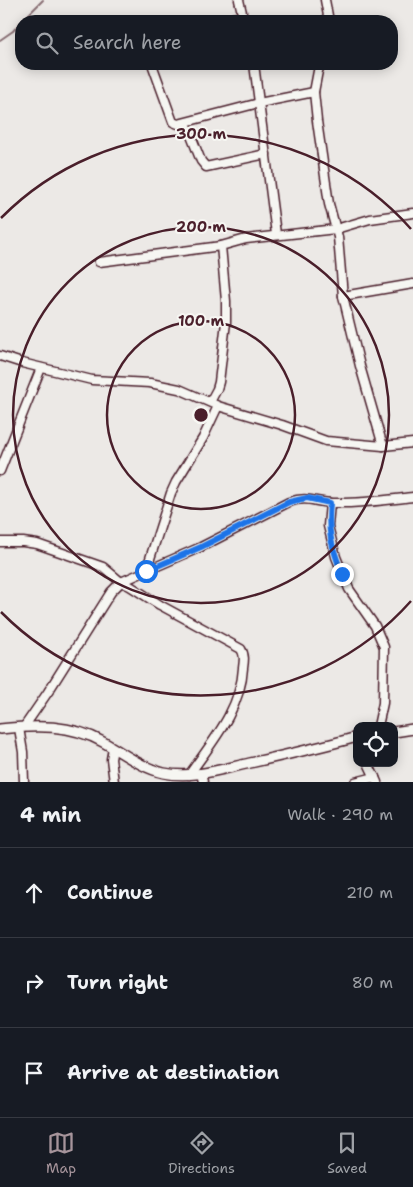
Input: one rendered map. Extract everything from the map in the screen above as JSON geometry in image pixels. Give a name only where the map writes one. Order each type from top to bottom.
[{"type":"street","points":[[238,0],[242,15]]},
{"type":"street","points":[[325,0],[328,15]]},
{"type":"street","points":[[154,70],[173,122],[178,124],[259,103],[314,92]]},
{"type":"street","points":[[255,70],[276,234]]},
{"type":"street","points":[[318,70],[314,92],[317,121],[329,204],[338,237],[343,296],[360,366],[383,446]]},
{"type":"street","points":[[186,123],[201,161],[206,167],[266,154]]},
{"type":"street","points":[[100,262],[221,246],[232,242],[276,234],[336,229],[370,219],[413,213]]},
{"type":"street","points":[[210,402],[219,382],[226,322],[221,246]]},
{"type":"street","points":[[343,296],[413,284]]},
{"type":"street","points":[[0,356],[92,380],[164,385],[218,406],[282,425],[326,442],[383,446],[413,443]]},
{"type":"street","points":[[0,471],[41,368]]},
{"type":"street","points":[[146,571],[176,482],[203,438],[218,406]]},
{"type":"street","points":[[24,782],[21,728],[48,692],[106,598],[121,582],[201,547],[289,502],[307,498],[330,503],[413,497]]},
{"type":"street","points":[[330,503],[328,526],[339,565],[349,589],[376,626],[384,647],[383,703],[379,722]]},
{"type":"street","points":[[0,542],[23,542],[58,551],[103,567],[121,582],[237,646],[244,652],[243,673],[237,700],[189,775]]},
{"type":"street","points":[[0,730],[49,727],[73,729],[153,770],[202,778],[226,769],[353,738]]},
{"type":"street","points":[[398,731],[413,729]]},
{"type":"street","points":[[113,748],[111,759],[114,782]]},
{"type":"street","points":[[355,782],[376,780],[370,767]]},
{"type":"waterway","points":[[28,15],[43,0]]},
{"type":"waterway","points":[[0,40],[15,29]]},
{"type":"route","points":[[146,571],[201,547],[289,502],[307,498],[330,503],[328,526],[342,574]]}]
